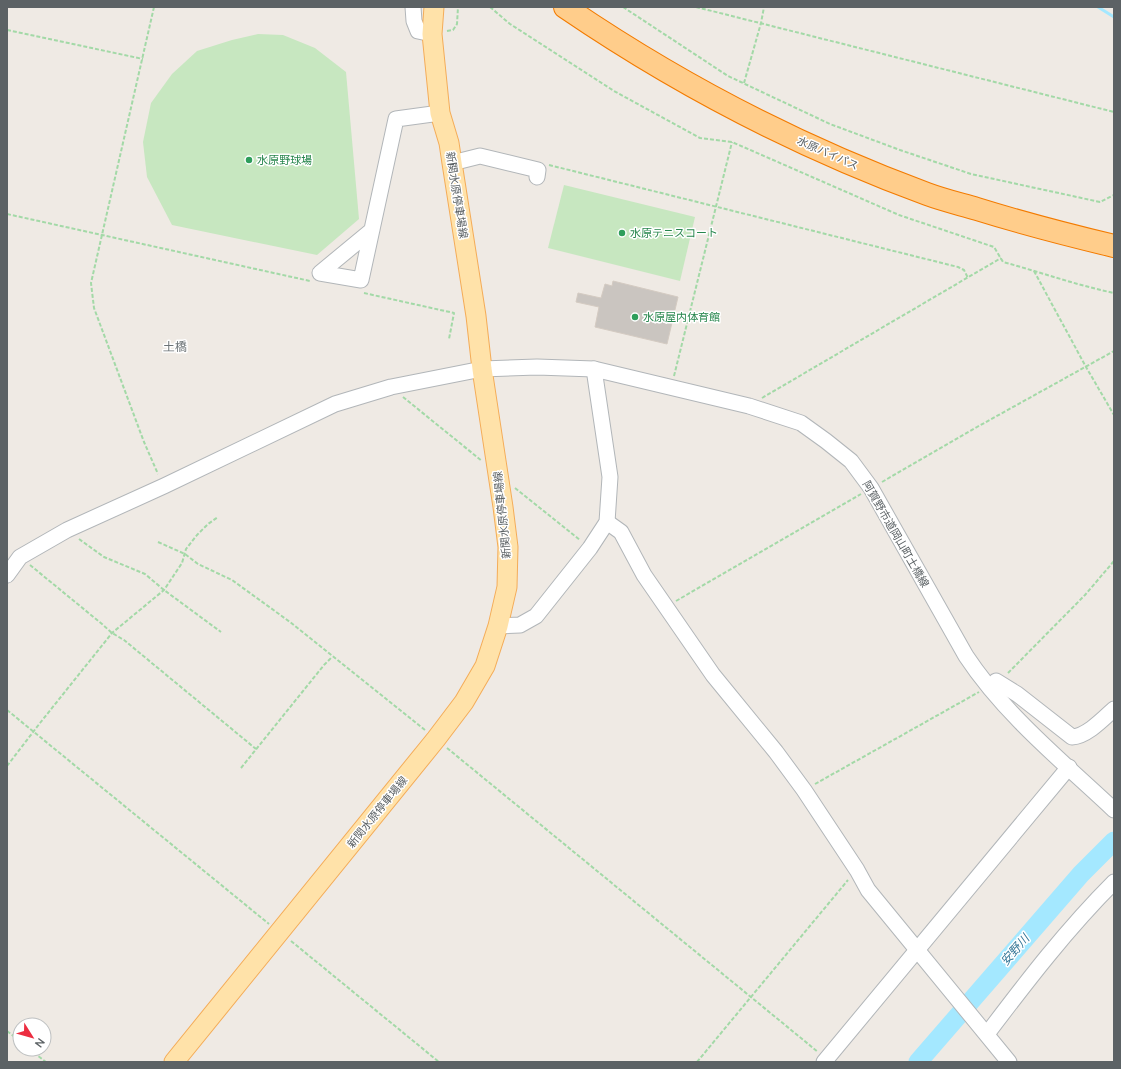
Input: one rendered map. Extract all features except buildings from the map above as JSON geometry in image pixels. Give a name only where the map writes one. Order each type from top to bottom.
[{"type":"highway","name":"水原バイパス","points":[[565,7],[661,68],[722,102],[786,135],[852,165],[929,195],[1030,225],[1114,246]]},
{"type":"main road","name":"新関水原停車場線","points":[[174,1062],[436,739],[464,702],[485,666],[498,626],[507,587],[508,547],[482,369],[476,316],[449,142],[440,112],[432,34],[434,7]]},
{"type":"street","points":[[413,7],[414,21],[418,31],[432,34]]},
{"type":"street","points":[[372,230],[396,119],[440,112]]},
{"type":"street","points":[[452,163],[480,156],[538,170],[537,177]]},
{"type":"street","name":"阿賀野市道岡山町土橋線","points":[[20,557],[67,530],[164,486],[335,404],[391,387],[482,369],[537,367],[594,369],[672,387],[749,406],[801,423],[851,461],[871,488],[977,674],[992,684],[1017,718],[1114,810]]},
{"type":"street","points":[[498,626],[520,624],[536,616],[590,548],[608,522],[610,477],[594,369]]},
{"type":"street","points":[[608,522],[621,532],[644,575],[713,675],[776,752],[804,790],[857,870],[868,890],[1009,1062]]},
{"type":"street","points":[[7,575],[20,557]]},
{"type":"street","points":[[992,684],[1017,694],[1072,737],[1078,737],[1088,731],[1114,709]]},
{"type":"street","points":[[825,1060],[1074,772]]},
{"type":"street","points":[[984,1031],[1071,927],[1114,882]]},
{"type":"path","points":[[154,7],[91,284],[94,308],[144,442],[164,486]]},
{"type":"path","points":[[432,34],[453,30],[457,24],[458,7]]},
{"type":"path","points":[[490,7],[510,24],[614,90],[700,138],[732,142],[899,215],[994,247],[1003,262],[1114,294]]},
{"type":"path","points":[[623,7],[728,76],[830,124],[971,174],[1100,202],[1114,195]]},
{"type":"path","points":[[696,7],[1114,112]]},
{"type":"path","points":[[744,83],[764,7]]},
{"type":"path","points":[[7,30],[143,59]]},
{"type":"path","points":[[672,387],[732,142]]},
{"type":"path","points":[[544,163],[958,267],[964,270],[968,278]]},
{"type":"path","points":[[7,214],[316,282]]},
{"type":"path","points":[[749,406],[766,394],[1001,258]]},
{"type":"path","points":[[1033,270],[1114,415]]},
{"type":"path","points":[[362,292],[454,313],[449,339]]},
{"type":"path","points":[[666,606],[977,427],[1114,351]]},
{"type":"path","points":[[7,766],[112,634],[164,590],[182,563],[186,549],[208,524],[218,517]]},
{"type":"path","points":[[67,530],[104,557],[145,574],[221,632]]},
{"type":"path","points":[[158,542],[185,554],[198,564],[232,580],[290,622],[436,739],[825,1060]]},
{"type":"path","points":[[20,557],[102,624],[112,634],[124,640],[256,749]]},
{"type":"path","points":[[804,790],[992,684],[1012,669],[1085,595],[1114,561]]},
{"type":"path","points":[[241,768],[332,657]]},
{"type":"path","points":[[7,710],[439,1062]]},
{"type":"path","points":[[697,1062],[857,870]]},
{"type":"green space","name":"水原野球場","points":[[258,34],[283,35],[315,48],[346,72],[359,219],[317,255],[172,225],[147,177],[143,142],[151,103],[172,74],[197,51],[232,40]]},
{"type":"green space","name":"水原テニスコート","points":[[564,185],[695,217],[680,281],[548,248]]},
{"type":"waterway","points":[[1098,7],[1114,17]]},
{"type":"waterway","name":"安野川","points":[[918,1062],[1081,874],[1114,841]]},
{"type":"place","name":"水原野球場","points":[[249,160]]},
{"type":"place","name":"水原テニスコート","points":[[622,233]]},
{"type":"place","name":"水原屋内体育館","points":[[635,317]]},
{"type":"district","name":"土橋","points":[[175,347]]}]
